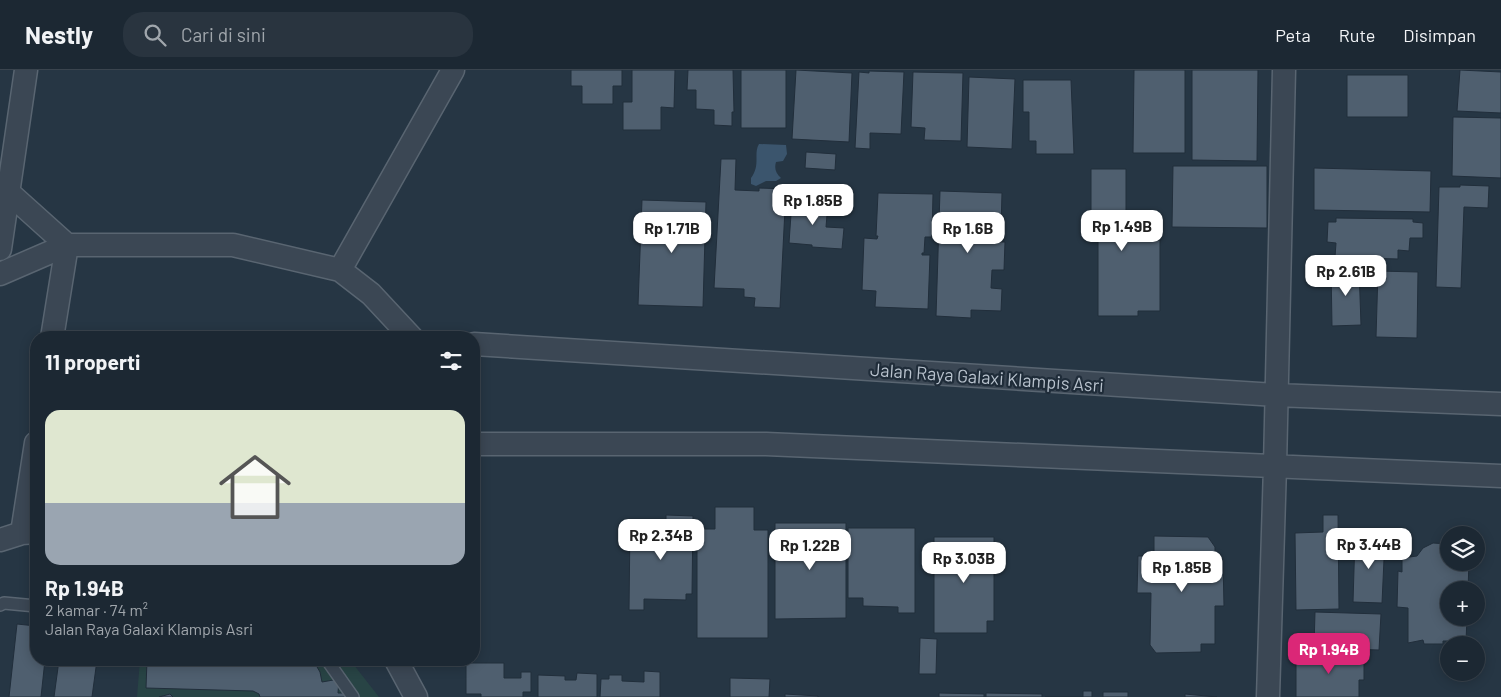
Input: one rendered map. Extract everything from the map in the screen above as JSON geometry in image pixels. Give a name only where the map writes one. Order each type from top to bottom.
[{"type":"street","points":[[0,249],[26,70]]},
{"type":"street","points":[[340,270],[452,70]]},
{"type":"street","points":[[1268,697],[1284,70]]},
{"type":"street","points":[[8,192],[66,245]]},
{"type":"street","points":[[53,331],[66,245]]},
{"type":"street","points":[[0,274],[66,245],[233,245],[340,270],[371,294],[405,331]]},
{"type":"street","name":"Jalan Raya Galaxi Klampis Asri","points":[[480,344],[1276,395],[1501,404]]},
{"type":"street","points":[[480,444],[766,444],[1501,476]]},
{"type":"street","points":[[0,540],[29,533],[30,520]]},
{"type":"street","points":[[399,666],[416,697]]},
{"type":"lane","points":[[0,605],[4,603],[30,605]]},
{"type":"lane","points":[[331,666],[353,697]]},
{"type":"green space","points":[[140,666],[355,666],[379,697],[137,697]]},
{"type":"water","points":[[759,144],[786,145],[787,154],[783,161],[776,162],[776,171],[781,178],[776,181],[766,181],[756,186],[751,184],[751,178],[756,168]]},
{"type":"building","points":[[571,70],[622,70],[622,86],[613,86],[613,104],[582,104],[582,86],[571,86]]},
{"type":"building","points":[[632,70],[675,70],[674,108],[661,107],[661,130],[623,130],[623,102],[632,102]]},
{"type":"building","points":[[688,70],[733,70],[734,112],[732,112],[732,126],[714,125],[714,110],[696,109],[696,90],[687,90]]},
{"type":"building","points":[[741,70],[786,70],[786,128],[741,128]]},
{"type":"building","points":[[796,70],[852,73],[849,142],[792,139]]},
{"type":"building","points":[[1134,70],[1185,70],[1185,153],[1133,153]]},
{"type":"building","points":[[1192,70],[1258,70],[1257,161],[1192,160]]},
{"type":"building","points":[[1460,70],[1501,72],[1501,113],[1457,111]]},
{"type":"building","points":[[869,71],[904,72],[901,134],[870,133],[870,149],[855,148],[859,72],[869,73]]},
{"type":"building","points":[[913,72],[963,73],[961,141],[924,140],[925,128],[911,127]]},
{"type":"building","points":[[1347,75],[1408,75],[1408,117],[1347,117]]},
{"type":"building","points":[[969,77],[1015,79],[1012,149],[967,147]]},
{"type":"building","points":[[1023,80],[1071,80],[1074,154],[1036,154],[1036,141],[1029,141],[1029,112],[1023,112]]},
{"type":"building","points":[[1453,117],[1501,118],[1501,178],[1452,176]]},
{"type":"building","points":[[806,152],[836,154],[835,170],[805,168]]},
{"type":"building","points":[[721,159],[736,159],[735,190],[759,191],[759,188],[786,189],[780,308],[754,307],[755,298],[744,297],[744,289],[714,288]]},
{"type":"building","points":[[1173,166],[1267,166],[1267,228],[1172,227]]},
{"type":"building","points":[[1314,168],[1431,171],[1430,212],[1314,210]]},
{"type":"building","points":[[1091,169],[1126,169],[1126,240],[1160,240],[1160,311],[1138,311],[1138,316],[1098,316],[1098,235],[1091,235]]},
{"type":"building","points":[[1460,185],[1489,186],[1488,208],[1464,207],[1461,288],[1436,287],[1439,187],[1460,187]]},
{"type":"building","points":[[940,191],[1002,193],[1001,229],[974,228],[974,241],[1005,242],[1004,270],[992,270],[991,288],[1002,289],[1001,311],[971,310],[971,318],[936,316]]},
{"type":"building","points":[[878,193],[933,194],[932,237],[925,237],[924,253],[922,253],[922,255],[930,255],[928,309],[875,307],[876,291],[862,290],[864,238],[877,239],[878,236],[876,236]]},
{"type":"building","points":[[642,200],[706,202],[703,307],[638,305]]},
{"type":"building","points":[[792,200],[828,203],[826,227],[844,228],[842,249],[789,243]]},
{"type":"building","points":[[1336,218],[1413,219],[1413,222],[1423,223],[1423,238],[1410,238],[1409,251],[1398,250],[1398,259],[1335,257],[1336,243],[1327,242],[1328,222],[1336,222]]},
{"type":"building","points":[[1359,267],[1361,325],[1332,326],[1331,268]]},
{"type":"building","points":[[1378,271],[1418,272],[1417,338],[1376,337]]},
{"type":"building","points":[[715,507],[754,507],[754,530],[768,530],[768,638],[697,638],[697,529],[715,529]]},
{"type":"building","points":[[666,515],[693,516],[692,594],[686,594],[686,600],[644,599],[644,610],[629,610],[630,523],[666,524]]},
{"type":"building","points":[[1323,515],[1338,515],[1339,609],[1296,610],[1295,533],[1323,532]]},
{"type":"building","points":[[775,523],[846,523],[846,618],[775,619]]},
{"type":"building","points":[[848,528],[915,528],[915,613],[898,613],[898,607],[863,606],[863,598],[848,598]]},
{"type":"building","points":[[1154,536],[1208,537],[1215,547],[1215,562],[1223,561],[1224,606],[1215,606],[1215,644],[1201,644],[1201,652],[1156,653],[1150,645],[1151,593],[1137,593],[1138,556],[1154,556]]},
{"type":"building","points":[[934,537],[994,537],[994,621],[987,621],[987,633],[934,633]]},
{"type":"building","points":[[1355,537],[1385,538],[1382,603],[1353,602]]},
{"type":"building","points":[[1433,543],[1440,543],[1440,571],[1469,571],[1468,581],[1440,581],[1440,626],[1467,626],[1466,636],[1440,636],[1440,644],[1424,644],[1423,640],[1408,643],[1408,608],[1397,607],[1398,571],[1402,572],[1402,558],[1417,556],[1423,548]]},
{"type":"building","points":[[1315,612],[1381,614],[1379,650],[1314,648]]},
{"type":"building","points":[[17,624],[30,625],[30,666],[44,666],[41,697],[9,697]]},
{"type":"building","points":[[920,638],[937,639],[936,674],[919,674]]},
{"type":"building","points":[[1364,653],[1364,680],[1359,680],[1359,697],[1296,697],[1296,654]]},
{"type":"building","points":[[480,663],[504,663],[504,678],[521,678],[521,672],[531,672],[531,692],[523,692],[523,697],[481,697],[481,694],[466,694],[466,666],[480,666]]},
{"type":"building","points":[[58,666],[96,666],[92,697],[54,697]]},
{"type":"building","points":[[147,666],[316,666],[322,682],[339,679],[338,693],[346,693],[345,697],[260,697],[259,694],[253,691],[146,688]]},
{"type":"building","points":[[644,671],[660,672],[660,697],[600,697],[601,679],[609,679],[609,675],[622,675],[622,681],[644,682]]},
{"type":"building","points":[[577,673],[597,674],[597,697],[538,697],[538,675],[565,676],[565,680],[576,680]]},
{"type":"building","points":[[730,678],[770,679],[769,697],[730,697]]},
{"type":"building","points":[[1083,691],[1092,691],[1092,697],[1083,697]]},
{"type":"building","points":[[1103,692],[1128,692],[1128,697],[1103,697]]},
{"type":"building","points":[[939,693],[984,694],[984,697],[939,697]]},
{"type":"building","points":[[986,693],[1042,694],[1042,697],[986,697]]},
{"type":"building","points":[[170,694],[173,697],[159,697]]},
{"type":"building","points":[[785,694],[818,696],[818,697],[785,697]]},
{"type":"building","points":[[1185,694],[1217,697],[1185,697]]}]
